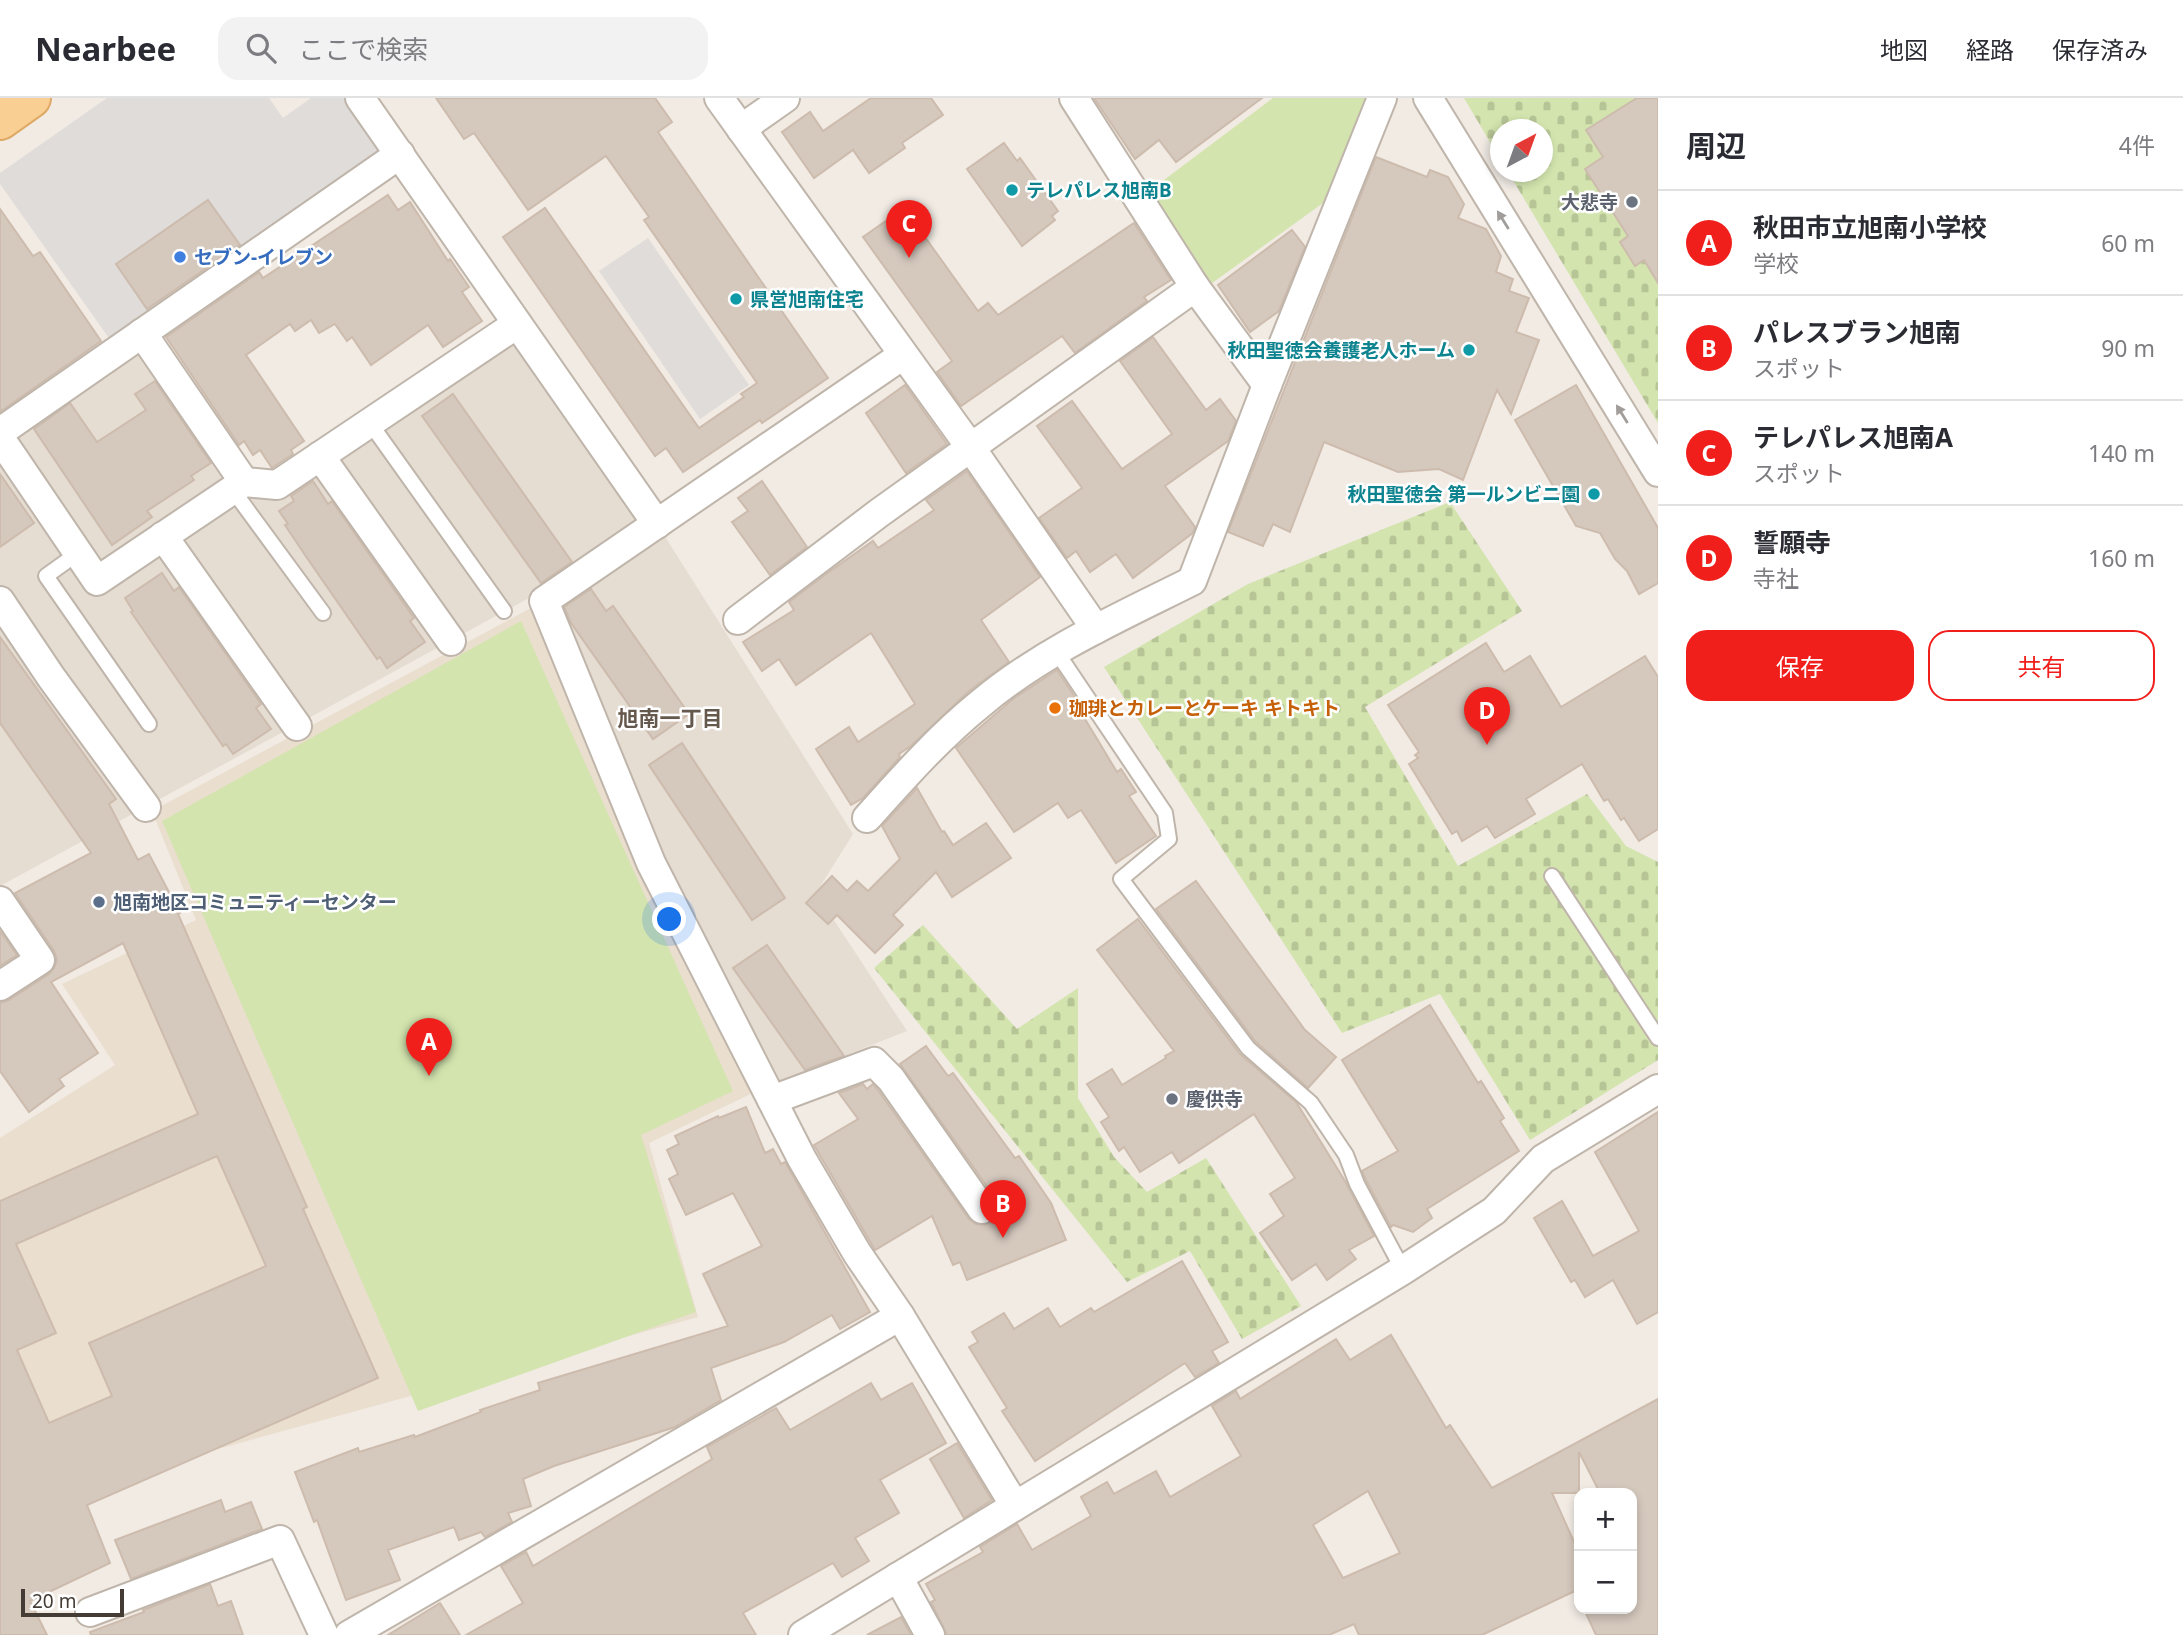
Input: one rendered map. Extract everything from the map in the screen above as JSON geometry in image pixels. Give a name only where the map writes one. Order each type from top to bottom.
[{"type":"main road","points":[[0,120],[32,98]]},
{"type":"street","points":[[360,98],[657,524]]},
{"type":"street","points":[[719,98],[971,448],[1096,629]]},
{"type":"street","points":[[741,129],[785,98]]},
{"type":"street","points":[[1074,98],[1195,287],[1267,385]]},
{"type":"street","points":[[867,818],[917,761],[981,702],[1056,651],[1192,581],[1382,98]]},
{"type":"street","points":[[1428,98],[1658,472]]},
{"type":"street","points":[[0,432],[400,154]]},
{"type":"street","points":[[738,620],[879,513],[1195,287]]},
{"type":"street","points":[[0,438],[97,581],[238,486],[277,485],[517,324]]},
{"type":"street","points":[[142,333],[238,486]]},
{"type":"street","points":[[904,355],[544,601],[651,863],[802,1159],[857,1254],[900,1316],[1015,1506]]},
{"type":"street","points":[[320,456],[451,641]]},
{"type":"street","points":[[163,537],[297,726]]},
{"type":"street","points":[[0,601],[51,677],[146,807]]},
{"type":"street","points":[[0,901],[40,960],[0,986]]},
{"type":"street","points":[[772,1100],[874,1062],[891,1079],[982,1209]]},
{"type":"street","points":[[803,1635],[1403,1270],[1494,1211],[1543,1159],[1658,1089]]},
{"type":"street","points":[[349,1635],[900,1316]]},
{"type":"street","points":[[90,1612],[280,1540],[324,1635]]},
{"type":"street","points":[[898,1577],[930,1635]]},
{"type":"lane","points":[[370,423],[505,611]]},
{"type":"lane","points":[[238,486],[323,613]]},
{"type":"lane","points":[[78,553],[46,576],[149,723]]},
{"type":"lane","points":[[1056,651],[1165,813],[1169,839],[1121,879],[1248,1048],[1311,1102],[1346,1155],[1357,1184],[1403,1270]]},
{"type":"lane","points":[[1552,876],[1658,1038]]},
{"type":"shaded area","points":[[107,98],[269,98],[283,118],[311,98],[345,98],[384,152],[243,250],[208,200],[116,264],[151,314],[111,341],[0,184],[0,173]]},
{"type":"shaded area","points":[[648,238],[749,385],[700,419],[599,271]]},
{"type":"shaded area","points":[[517,324],[657,524],[853,834],[816,893],[907,1031],[765,1087],[544,601],[529,598],[0,886],[0,433],[142,333],[244,482],[277,485]]},
{"type":"shaded area","points":[[544,601],[765,1087],[649,1143],[698,1317],[116,1477],[0,1532],[0,1138],[115,1065],[62,984],[196,920],[152,811]]},
{"type":"green space","points":[[1273,98],[1377,98],[1337,193],[1208,286],[1148,192]]},
{"type":"green space","points":[[1464,98],[1658,98],[1658,423],[1514,182],[1553,182],[1553,119],[1490,119],[1490,142]]},
{"type":"green space","points":[[1450,502],[1522,611],[1365,707],[1458,866],[1587,794],[1626,846],[1658,862],[1658,1060],[1530,1140],[1440,994],[1342,1033],[1104,667],[1248,584]]},
{"type":"green space","points":[[521,621],[733,1091],[641,1135],[696,1312],[418,1411],[162,821]]},
{"type":"green space","points":[[923,925],[1017,1029],[1078,988],[1078,1098],[1114,1157],[1147,1192],[1206,1158],[1301,1306],[1242,1339],[1190,1251],[1127,1282],[874,968]]},
{"type":"building","points":[[436,98],[655,98],[672,122],[658,132],[828,378],[683,472],[666,448],[655,456],[503,237],[545,208],[699,428],[744,397],[741,394],[757,383],[644,220],[649,217],[606,156],[528,210],[474,133],[464,139]]},
{"type":"building","points":[[871,98],[931,98],[943,115],[902,143],[905,148],[869,173],[853,150],[814,178],[782,132],[810,112],[823,131]]},
{"type":"building","points":[[1094,98],[1262,98],[1176,162],[1159,140],[1135,159]]},
{"type":"building","name":"大悲寺","points":[[1637,98],[1658,98],[1658,283],[1644,260],[1635,266],[1620,242],[1628,236],[1585,169],[1603,157],[1586,130]]},
{"type":"building","name":"テレパレス旭南B","points":[[1004,143],[1017,161],[1020,158],[1058,211],[1052,216],[1055,220],[1022,246],[967,169]]},
{"type":"building","name":"秋田聖徳会養護老人ホーム","points":[[1376,157],[1427,177],[1430,170],[1448,177],[1464,204],[1458,218],[1486,229],[1501,256],[1496,272],[1513,279],[1509,291],[1529,298],[1516,332],[1539,340],[1511,414],[1497,390],[1463,480],[1439,469],[1398,472],[1324,442],[1290,532],[1273,524],[1263,546],[1228,532]]},
{"type":"building","points":[[388,195],[398,210],[410,202],[448,261],[450,259],[469,287],[462,292],[482,321],[443,347],[428,325],[371,365],[352,337],[347,341],[335,324],[319,333],[311,320],[295,331],[290,324],[246,355],[304,441],[291,450],[293,454],[272,468],[260,450],[253,455],[244,441],[239,445],[166,337],[259,272],[263,278]]},
{"type":"building","name":"セブン-イレブン","points":[[208,200],[240,245],[147,309],[116,264]]},
{"type":"building","points":[[0,209],[33,256],[40,252],[101,341],[0,412]]},
{"type":"building","points":[[900,211],[914,228],[917,226],[978,311],[988,303],[998,315],[1134,223],[1171,280],[1144,297],[1147,301],[1075,353],[1062,336],[961,406],[937,372],[952,361],[863,237]]},
{"type":"building","points":[[1292,230],[1305,247],[1279,311],[1250,332],[1218,285]]},
{"type":"building","points":[[1153,337],[1206,410],[1220,399],[1236,421],[1228,441],[1165,486],[1195,527],[1193,533],[1133,578],[1116,554],[1090,572],[1076,551],[1067,558],[1039,518],[1082,488],[1037,426],[1072,401],[1122,469],[1172,434],[1120,361]]},
{"type":"building","points":[[155,381],[211,463],[191,476],[194,480],[147,511],[152,517],[112,545],[34,429],[70,403],[97,442],[146,410],[135,394]]},
{"type":"building","points":[[905,385],[947,444],[906,473],[866,413]]},
{"type":"building","name":"秋田聖徳会 第一ルンビニ園","points":[[1576,385],[1658,528],[1658,583],[1639,594],[1627,571],[1615,559],[1600,533],[1576,526],[1515,420]]},
{"type":"building","points":[[453,394],[572,562],[541,583],[422,416]]},
{"type":"building","points":[[967,471],[1040,577],[981,620],[1009,662],[969,691],[899,754],[900,757],[863,798],[851,805],[816,749],[849,727],[858,742],[915,704],[871,633],[796,685],[779,659],[762,671],[743,642],[794,610],[789,602],[873,541],[878,548],[934,510],[926,500]]},
{"type":"building","points":[[0,474],[34,523],[0,547]]},
{"type":"building","points":[[313,481],[328,504],[332,501],[414,618],[410,621],[425,642],[387,668],[380,657],[377,659],[305,555],[279,511],[294,501],[291,496]]},
{"type":"building","points":[[762,481],[807,547],[770,575],[732,522],[748,511],[738,498]]},
{"type":"building","points":[[162,573],[174,591],[179,587],[261,704],[256,708],[271,729],[233,754],[226,744],[223,746],[131,612],[133,611],[125,598]]},
{"type":"building","points":[[591,589],[606,611],[613,606],[689,714],[653,739],[571,623],[564,607]]},
{"type":"building","points":[[0,637],[116,799],[109,804],[138,860],[149,854],[180,913],[178,914],[307,1207],[303,1209],[378,1378],[87,1505],[110,1563],[30,1601],[47,1635],[0,1635],[0,1201],[198,1114],[123,943],[51,982],[98,1053],[59,1079],[64,1086],[29,1112],[0,1071],[0,1003],[49,974],[57,960],[54,951],[15,893],[91,853],[0,723]],"holes":[[[217,1156],[266,1266],[89,1343],[112,1396],[49,1423],[17,1350],[56,1333],[16,1244]]]},
{"type":"building","points":[[1486,643],[1504,672],[1530,656],[1561,707],[1645,656],[1658,677],[1658,829],[1639,841],[1608,799],[1604,801],[1582,764],[1526,799],[1535,814],[1495,838],[1487,826],[1462,841],[1457,831],[1452,834],[1409,764],[1418,758],[1415,755],[1419,752],[1388,705]]},
{"type":"building","points":[[1057,670],[1088,717],[1085,719],[1117,772],[1121,769],[1136,792],[1129,796],[1156,836],[1116,863],[1081,810],[1068,818],[1058,803],[1014,832],[956,748],[1014,698]]},
{"type":"building","points":[[682,743],[785,898],[752,920],[649,765]]},
{"type":"building","points":[[917,788],[942,832],[944,831],[953,845],[986,823],[1011,858],[952,897],[936,872],[893,915],[903,925],[875,953],[837,915],[828,924],[806,903],[832,876],[847,891],[857,881],[868,891],[900,859],[882,826]]},
{"type":"building","points":[[1196,881],[1305,1030],[1336,1057],[1308,1088],[1255,1041],[1156,909]]},
{"type":"building","points":[[1138,919],[1240,1054],[1296,1102],[1345,1181],[1374,1236],[1349,1250],[1356,1259],[1327,1280],[1316,1264],[1292,1280],[1260,1233],[1284,1216],[1270,1194],[1295,1178],[1254,1114],[1179,1163],[1172,1152],[1140,1172],[1124,1147],[1119,1151],[1101,1122],[1109,1117],[1087,1084],[1112,1069],[1122,1085],[1174,1051],[1097,950]]},
{"type":"building","points":[[0,931],[17,955],[0,966]]},
{"type":"building","points":[[767,945],[844,1056],[805,1070],[733,968]]},
{"type":"building","points":[[1430,1005],[1478,1083],[1481,1081],[1504,1118],[1500,1121],[1519,1151],[1427,1209],[1432,1218],[1413,1232],[1393,1225],[1391,1227],[1362,1171],[1398,1151],[1342,1060]]},
{"type":"building","points":[[926,1046],[948,1076],[953,1073],[1015,1158],[1019,1156],[1051,1203],[1066,1240],[967,1280],[960,1262],[953,1265],[932,1216],[875,1250],[814,1145],[858,1119],[839,1093],[863,1084],[867,1089],[873,1084],[878,1090],[969,1219],[984,1225],[992,1222],[997,1215],[996,1199],[900,1064]]},
{"type":"building","points":[[746,1107],[765,1153],[773,1149],[781,1164],[785,1162],[870,1312],[840,1329],[832,1315],[784,1342],[711,1368],[721,1400],[675,1427],[554,1466],[523,1479],[531,1506],[508,1513],[512,1522],[485,1537],[481,1532],[459,1540],[454,1527],[388,1550],[400,1580],[346,1600],[317,1520],[314,1522],[295,1472],[358,1448],[359,1452],[414,1435],[415,1437],[481,1412],[480,1410],[540,1390],[538,1383],[728,1326],[703,1274],[762,1246],[733,1193],[686,1215],[669,1179],[678,1174],[667,1150],[679,1144],[675,1136],[718,1116],[719,1118]]},
{"type":"building","points":[[1658,1112],[1658,1312],[1637,1324],[1613,1280],[1585,1297],[1575,1280],[1571,1282],[1534,1218],[1562,1201],[1593,1256],[1639,1231],[1595,1152]]},
{"type":"building","points":[[1182,1261],[1228,1342],[1212,1351],[1219,1363],[1195,1377],[1185,1363],[1035,1461],[1002,1411],[1007,1408],[969,1347],[978,1342],[972,1332],[1004,1313],[1014,1329],[1048,1308],[1060,1327],[1091,1308],[1094,1312]]},
{"type":"building","points":[[1391,1335],[1446,1428],[1450,1425],[1492,1488],[1658,1399],[1658,1635],[1596,1635],[1586,1614],[1637,1614],[1637,1488],[1597,1488],[1579,1452],[1579,1488],[1574,1488],[1574,1493],[1552,1493],[1574,1542],[1574,1591],[1482,1635],[1359,1635],[1354,1624],[1329,1635],[947,1635],[931,1602],[935,1600],[926,1584],[983,1552],[980,1547],[1017,1524],[1032,1550],[1091,1516],[1081,1497],[1107,1482],[1114,1494],[1156,1471],[1170,1497],[1241,1456],[1212,1406],[1236,1391],[1240,1399],[1336,1339],[1350,1360]],"holes":[[[1368,1491],[1400,1553],[1343,1578],[1313,1525]]]},
{"type":"building","points":[[871,1383],[881,1400],[912,1383],[946,1443],[880,1480],[899,1513],[855,1538],[869,1561],[842,1577],[833,1563],[743,1613],[756,1635],[466,1635],[523,1603],[501,1566],[526,1552],[533,1566],[712,1459],[707,1447],[776,1408],[790,1430]]},
{"type":"building","points":[[957,1443],[992,1500],[964,1518],[930,1459]]},
{"type":"building","points":[[221,1500],[225,1512],[251,1502],[262,1529],[131,1579],[115,1540]]},
{"type":"building","points":[[210,1584],[218,1606],[231,1601],[243,1635],[91,1635],[90,1632]]},
{"type":"building","points":[[440,1603],[460,1635],[388,1635]]},
{"type":"building","points":[[901,1617],[911,1635],[867,1635]]},
{"type":"place","name":"テレパレス旭南B","points":[[1012,190]]},
{"type":"place","name":"大悲寺","points":[[1632,202]]},
{"type":"place","name":"セブン-イレブン","points":[[180,257]]},
{"type":"place","name":"テレパレス旭南A","points":[[909,258]]},
{"type":"place","name":"県営旭南住宅","points":[[736,299]]},
{"type":"place","name":"秋田聖徳会養護老人ホーム","points":[[1469,350]]},
{"type":"place","name":"秋田聖徳会 第一ルンビニ園","points":[[1594,494]]},
{"type":"place","name":"珈琲とカレーとケーキ キトキト","points":[[1055,708]]},
{"type":"place","name":"誓願寺","points":[[1487,745]]},
{"type":"place","name":"旭南地区コミュニティーセンター","points":[[99,902]]},
{"type":"place","name":"秋田市立旭南小学校","points":[[429,1076]]},
{"type":"place","name":"慶供寺","points":[[1172,1099]]},
{"type":"place","name":"パレスブラン旭南","points":[[1003,1238]]},
{"type":"district","name":"旭南一丁目","points":[[670,718]]}]
